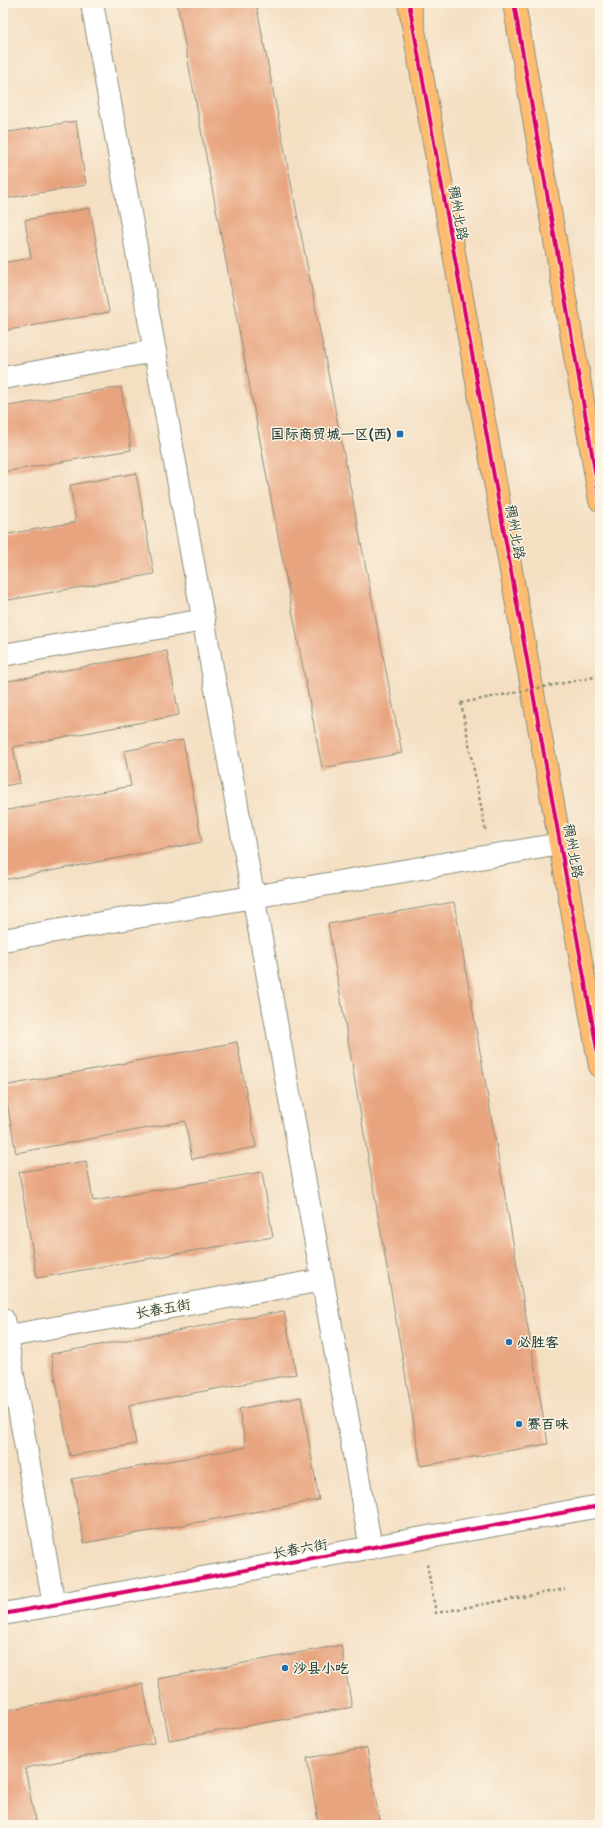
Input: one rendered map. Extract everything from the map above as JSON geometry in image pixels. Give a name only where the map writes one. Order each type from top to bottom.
[{"type":"main road","name":"稠州北路","points":[[409,3],[600,1066]]},
{"type":"main road","points":[[514,3],[600,500]]},
{"type":"street","points":[[92,3],[371,1548]]},
{"type":"street","points":[[3,378],[155,351]]},
{"type":"street","points":[[3,655],[204,620]]},
{"type":"street","points":[[3,940],[560,844]]},
{"type":"street","name":"长春五街","points":[[4,1331],[323,1280]]},
{"type":"street","points":[[4,1331],[54,1605]]},
{"type":"street","name":"长春六街","points":[[3,1614],[600,1506]]},
{"type":"path","points":[[491,856],[461,703],[600,676]]},
{"type":"path","points":[[422,1538],[436,1612],[566,1589]]},
{"type":"building","points":[[177,3],[256,3],[402,753],[322,768]]},
{"type":"building","points":[[76,121],[86,185],[3,199],[3,133]]},
{"type":"building","points":[[90,208],[109,312],[3,331],[3,263],[31,258],[25,220]]},
{"type":"building","points":[[121,387],[131,450],[3,472],[3,407]]},
{"type":"building","points":[[136,473],[154,574],[3,601],[3,535],[76,522],[70,485]]},
{"type":"building","points":[[167,651],[179,715],[13,747],[20,783],[3,786],[3,682]]},
{"type":"building","points":[[183,740],[202,842],[3,880],[3,811],[131,786],[124,751]]},
{"type":"building","points":[[454,902],[548,1444],[421,1466],[328,924]]},
{"type":"building","points":[[237,1042],[256,1147],[192,1159],[185,1121],[16,1153],[4,1086]]},
{"type":"building","points":[[86,1161],[93,1201],[262,1172],[273,1237],[37,1278],[19,1172]]},
{"type":"building","points":[[284,1311],[296,1374],[129,1405],[136,1444],[70,1456],[51,1354]]},
{"type":"building","points":[[301,1397],[319,1500],[84,1543],[72,1479],[246,1447],[239,1409]]},
{"type":"building","points":[[341,1645],[352,1707],[169,1740],[158,1679]]},
{"type":"building","points":[[143,1684],[154,1743],[25,1768],[36,1825],[3,1825],[3,1711]]},
{"type":"building","points":[[367,1748],[380,1825],[303,1825],[318,1822],[307,1758]]},
{"type":"cycle path","points":[[409,3],[600,1066]]},
{"type":"cycle path","points":[[514,3],[600,500]]},
{"type":"cycle path","points":[[3,1614],[600,1506]]},
{"type":"place","name":"国际商贸城一区(西)","points":[[400,434]]},
{"type":"place","name":"必胜客","points":[[509,1342]]},
{"type":"place","name":"赛百味","points":[[519,1424]]},
{"type":"place","name":"沙县小吃","points":[[285,1668]]}]
